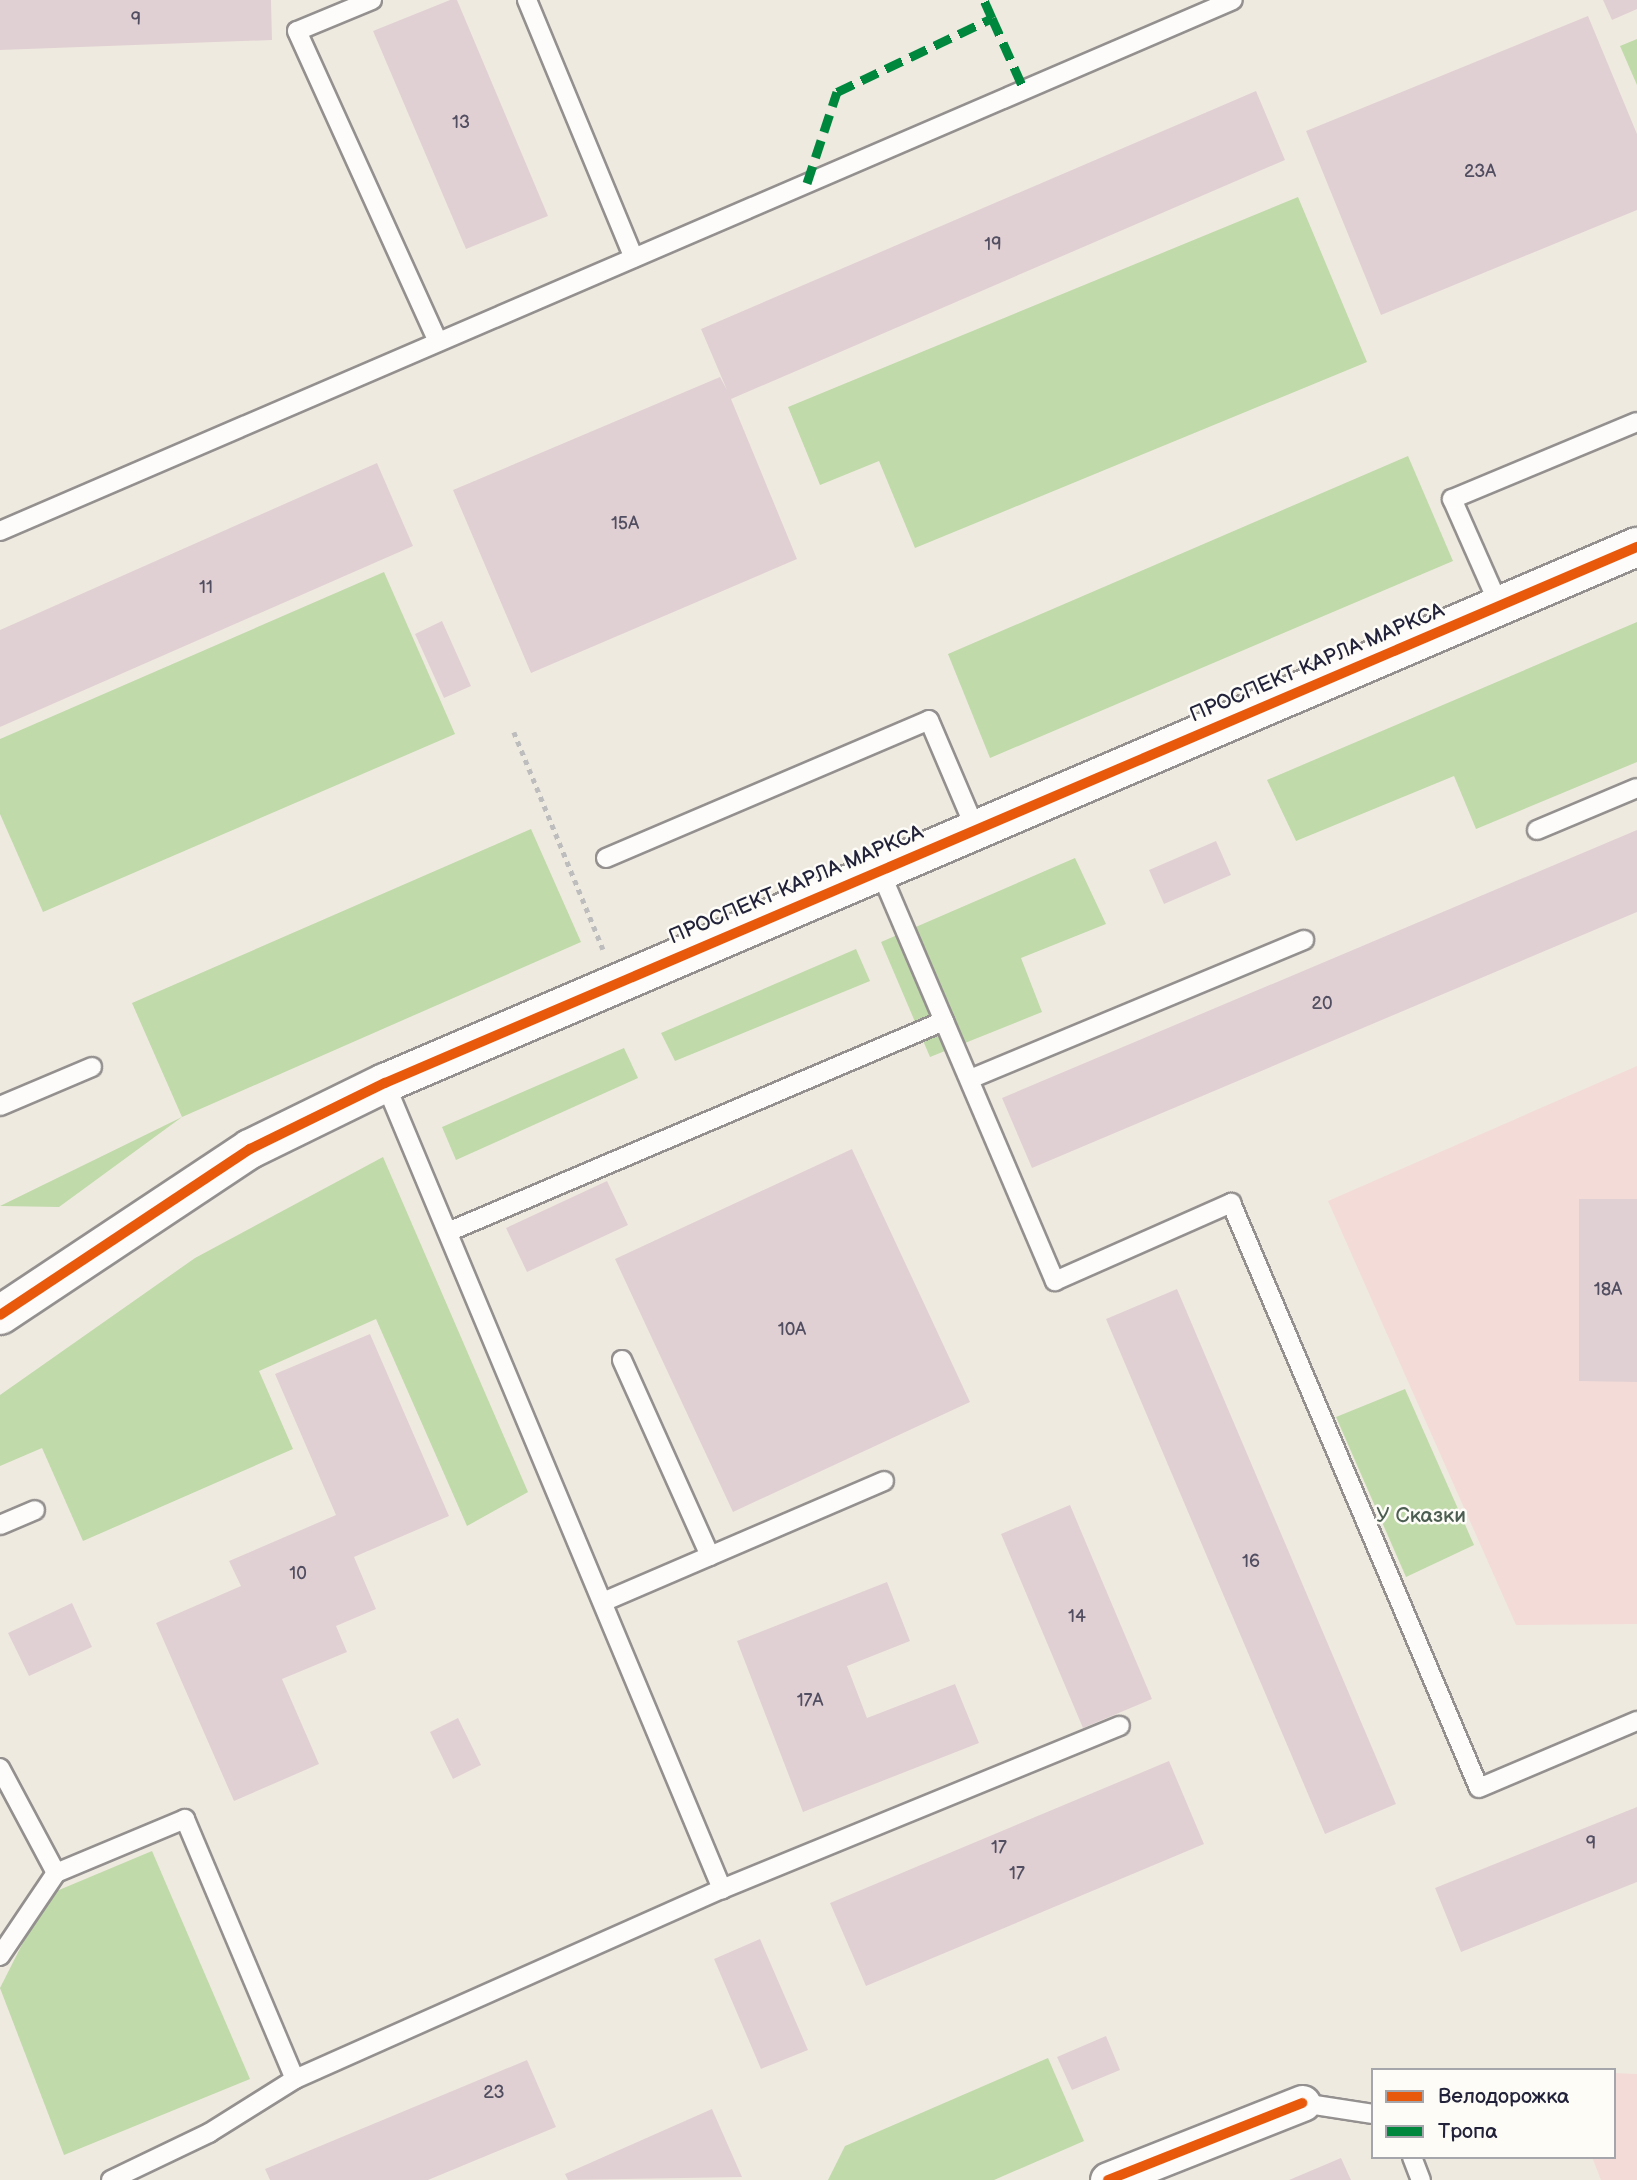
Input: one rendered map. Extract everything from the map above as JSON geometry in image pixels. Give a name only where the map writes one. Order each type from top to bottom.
[{"type":"street","name":"ПРОСПЕКТ КАРЛА МАРКСА","points":[[0,1315],[250,1149],[385,1083],[1637,547]]},
{"type":"street","points":[[1108,2180],[1302,2103]]},
{"type":"lane","points":[[372,0],[297,31],[438,342]]},
{"type":"lane","points":[[527,0],[634,258]]},
{"type":"lane","points":[[0,531],[1233,0]]},
{"type":"lane","points":[[1499,606],[1452,499],[1637,422]]},
{"type":"lane","points":[[606,858],[929,720],[976,830]]},
{"type":"lane","points":[[1537,830],[1637,788]]},
{"type":"lane","points":[[880,871],[1055,1281],[1231,1203],[1479,1788],[1637,1721]]},
{"type":"lane","points":[[970,1079],[1304,940]]},
{"type":"lane","points":[[448,1232],[944,1021]]},
{"type":"lane","points":[[0,1106],[92,1067]]},
{"type":"lane","points":[[385,1083],[722,1889]]},
{"type":"lane","points":[[622,1360],[710,1556]]},
{"type":"lane","points":[[603,1602],[884,1481]]},
{"type":"lane","points":[[0,1525],[34,1510]]},
{"type":"lane","points":[[111,2180],[209,2133],[295,2079],[722,1889],[1120,1726]]},
{"type":"lane","points":[[0,1768],[56,1873]]},
{"type":"lane","points":[[0,1956],[56,1873],[185,1819],[295,2079]]},
{"type":"lane","points":[[1302,2103],[1371,2114]]},
{"type":"lane","points":[[1413,2159],[1422,2180]]},
{"type":"path","points":[[514,732],[617,982]]},
{"type":"shaded area","points":[[1637,1066],[1637,1624],[1516,1625],[1328,1201]]},
{"type":"shaded area","points":[[1616,2073],[1637,2074],[1637,2180],[1601,2180],[1593,2159],[1616,2159]]},
{"type":"green space","points":[[1637,39],[1637,85],[1620,46]]},
{"type":"green space","points":[[1298,197],[1367,362],[915,548],[879,461],[820,485],[788,407]]},
{"type":"green space","points":[[1408,456],[1453,561],[990,758],[948,654]]},
{"type":"green space","points":[[384,572],[455,734],[43,912],[0,814],[0,739]]},
{"type":"green space","points":[[1637,622],[1637,762],[1476,829],[1454,776],[1296,841],[1267,780]]},
{"type":"green space","points":[[531,829],[581,942],[182,1117],[132,1003]]},
{"type":"green space","points":[[1075,858],[1106,924],[1021,958],[1042,1012],[930,1057],[881,942]]},
{"type":"green space","points":[[856,949],[870,981],[675,1061],[661,1033]]},
{"type":"green space","points":[[624,1048],[638,1078],[456,1160],[442,1127]]},
{"type":"green space","points":[[182,1117],[59,1207],[0,1206]]},
{"type":"green space","points":[[383,1157],[528,1492],[467,1526],[376,1319],[259,1371],[293,1449],[83,1541],[42,1448],[0,1466],[0,1395],[195,1258]]},
{"type":"green space","name":"У Сказки","points":[[1405,1389],[1474,1545],[1406,1577],[1336,1417]]},
{"type":"green space","points":[[152,1851],[250,2079],[64,2155],[0,1988],[47,1895]]},
{"type":"green space","points":[[1048,2058],[1084,2141],[994,2180],[828,2180],[845,2146]]},
{"type":"building","points":[[0,0],[271,0],[272,40],[0,50]]},
{"type":"building","points":[[450,0],[457,0],[548,216],[466,249],[373,31]]},
{"type":"building","points":[[1603,0],[1637,0],[1637,9],[1612,20]]},
{"type":"building","points":[[1588,16],[1637,134],[1637,210],[1381,315],[1306,131]]},
{"type":"building","points":[[1256,91],[1285,160],[731,399],[797,559],[531,673],[453,490],[720,377],[727,390],[701,329]]},
{"type":"building","points":[[377,463],[413,546],[0,727],[0,630]]},
{"type":"building","points":[[442,621],[471,686],[444,698],[415,634]]},
{"type":"building","points":[[1637,830],[1637,912],[1032,1168],[1002,1098]]},
{"type":"building","points":[[1216,841],[1231,875],[1164,904],[1149,870]]},
{"type":"building","points":[[852,1149],[970,1402],[733,1512],[615,1259]]},
{"type":"building","points":[[607,1181],[628,1225],[527,1272],[506,1228]]},
{"type":"building","points":[[1579,1199],[1637,1199],[1637,1382],[1579,1381]]},
{"type":"building","points":[[1177,1289],[1396,1804],[1325,1834],[1106,1319]]},
{"type":"building","points":[[370,1334],[449,1516],[354,1557],[376,1609],[336,1626],[347,1652],[282,1679],[319,1764],[234,1801],[156,1623],[241,1586],[229,1561],[336,1515],[275,1374]]},
{"type":"building","points":[[1070,1505],[1152,1699],[1083,1728],[1001,1534]]},
{"type":"building","points":[[887,1582],[910,1641],[847,1666],[867,1718],[955,1684],[979,1743],[803,1812],[737,1641]]},
{"type":"building","points":[[72,1603],[92,1647],[29,1676],[8,1633]]},
{"type":"building","points":[[458,1718],[481,1765],[453,1779],[430,1732]]},
{"type":"building","points":[[1169,1761],[1204,1844],[866,1986],[830,1903]]},
{"type":"building","points":[[1637,1807],[1637,1882],[1461,1952],[1435,1888]]},
{"type":"building","points":[[760,1939],[808,2050],[761,2069],[714,1959]]},
{"type":"building","points":[[1106,2036],[1120,2070],[1072,2090],[1057,2057]]},
{"type":"building","points":[[527,2060],[556,2127],[428,2180],[270,2180],[265,2169]]},
{"type":"building","points":[[712,2109],[742,2177],[568,2180],[565,2174]]},
{"type":"building","points":[[1341,2158],[1351,2180],[1289,2180]]},
{"type":"marked path","points":[[807,183],[837,92],[992,18],[984,0]]},
{"type":"marked path","points":[[992,18],[1022,85]]},
{"type":"cycle path","points":[[0,1315],[250,1149],[385,1083],[1637,547]]},
{"type":"cycle path","points":[[1108,2180],[1302,2103]]}]
